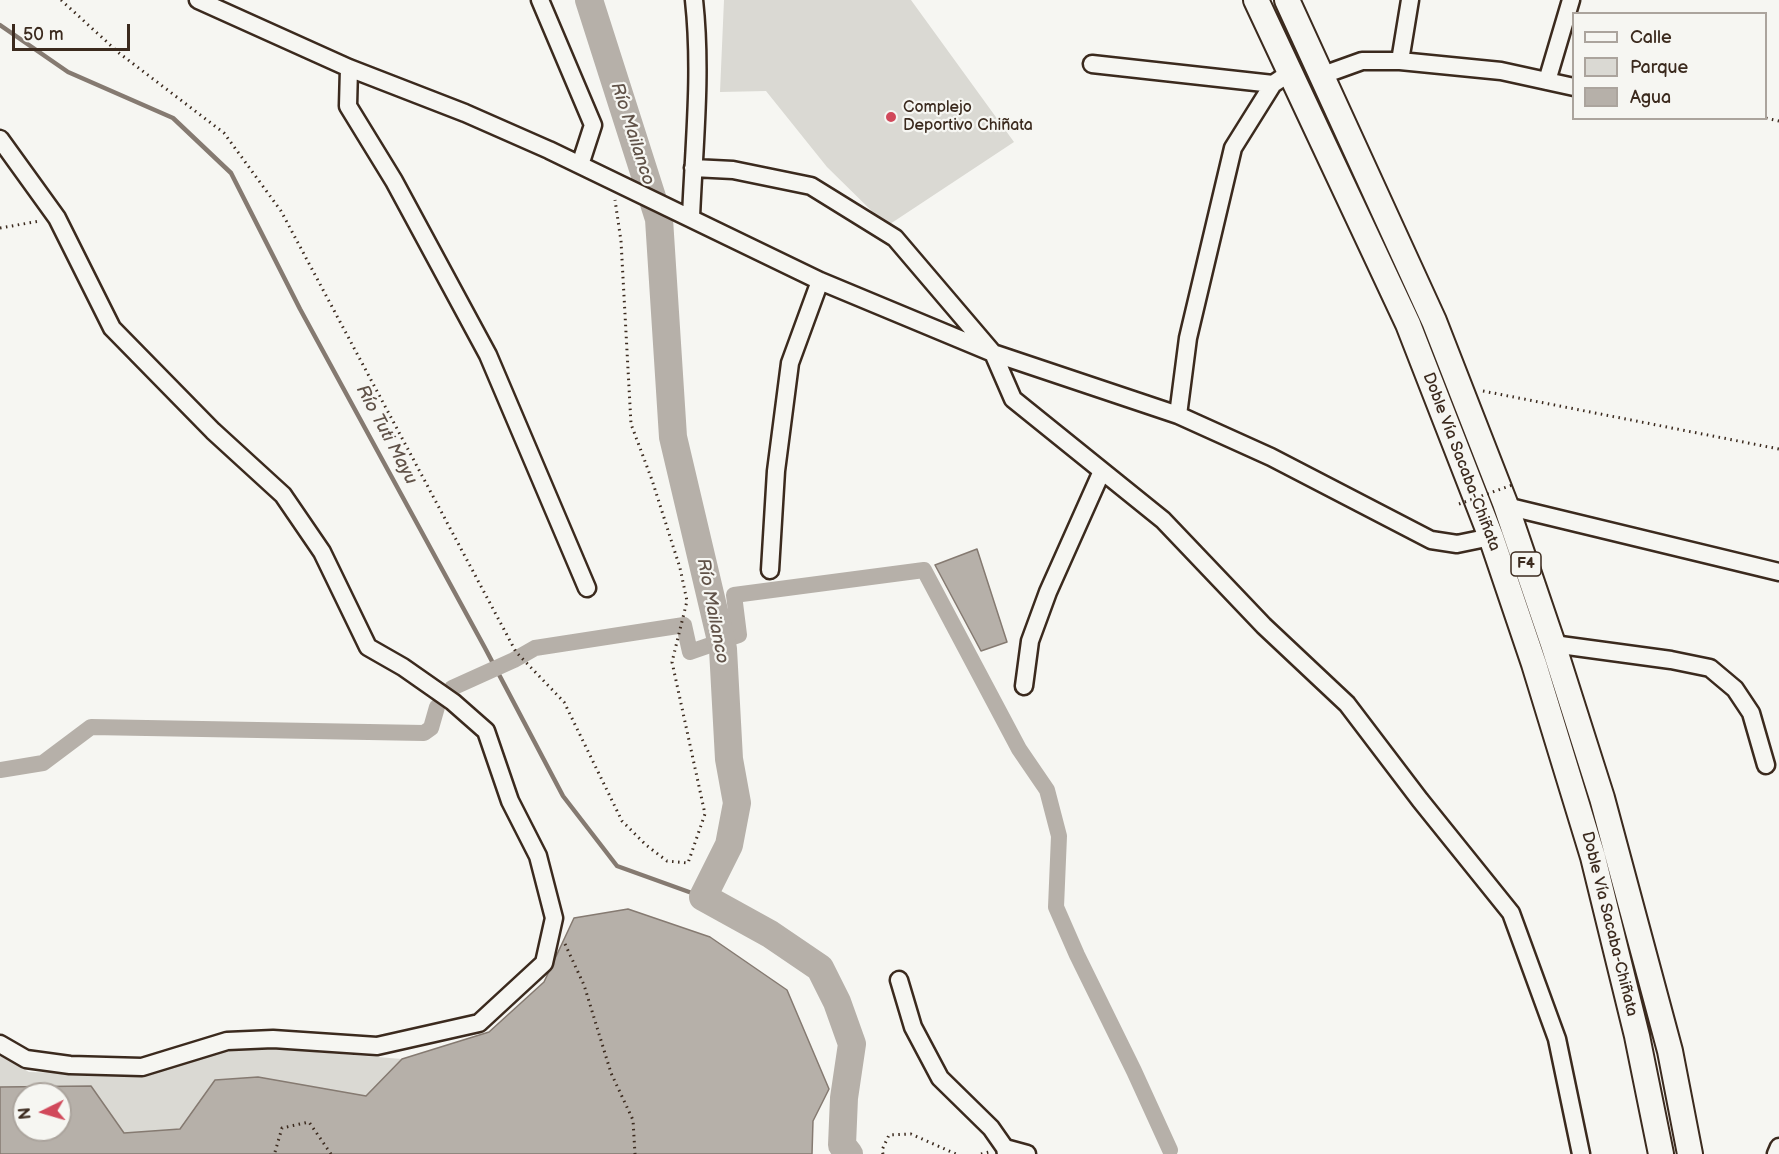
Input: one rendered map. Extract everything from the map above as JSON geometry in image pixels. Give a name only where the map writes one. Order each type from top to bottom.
[{"type":"highway","name":"Doble Vía Sacaba-Chiñata","points":[[1256,0],[1282,78],[1408,324],[1491,537],[1534,664],[1593,857],[1637,1036],[1661,1154]]},
{"type":"highway","name":"Doble Vía Sacaba-Chiñata","points":[[1287,0],[1434,321],[1506,506],[1602,798],[1670,1051],[1690,1154]]},
{"type":"street","points":[[198,0],[349,68],[465,113],[691,217],[820,281],[993,353],[1178,415],[1271,457],[1431,540],[1457,544],[1491,537]]},
{"type":"street","points":[[540,0],[593,125],[580,165]]},
{"type":"street","points":[[691,217],[698,71],[698,36],[694,0]]},
{"type":"street","points":[[1400,61],[1410,0]]},
{"type":"street","points":[[1547,81],[1570,0]]},
{"type":"street","points":[[1323,75],[1362,61],[1400,61],[1501,71],[1572,87]]},
{"type":"street","points":[[1092,64],[1282,78]]},
{"type":"street","points":[[349,68],[348,106],[394,181],[488,355],[587,588]]},
{"type":"street","points":[[1178,415],[1188,338],[1233,148],[1282,78]]},
{"type":"street","points":[[0,139],[57,218],[112,328],[213,431],[283,495],[322,552],[368,647],[403,667],[445,696],[486,730],[510,801],[538,856],[554,918],[544,963],[479,1023],[377,1047],[273,1039],[227,1041],[142,1067],[70,1065],[26,1059],[0,1044]]},
{"type":"street","points":[[693,168],[732,171],[811,186],[896,238],[993,353],[1013,399],[1163,520],[1264,626],[1347,704],[1420,800],[1511,913],[1557,1039],[1581,1154]]},
{"type":"street","points":[[770,570],[776,471],[790,363],[820,281]]},
{"type":"street","points":[[1024,686],[1030,641],[1044,602],[1102,471]]},
{"type":"street","points":[[1506,506],[1779,572]]},
{"type":"street","points":[[1553,644],[1671,660],[1710,668],[1735,689],[1751,713],[1766,765]]},
{"type":"street","points":[[899,980],[913,1027],[940,1078],[991,1128],[1006,1151],[1027,1154]]},
{"type":"street","points":[[1776,1154],[1779,1147]]},
{"type":"path","points":[[61,0],[119,52],[224,133],[273,201],[338,316],[516,652],[564,702],[622,821],[646,845],[668,861],[688,863],[705,814],[672,662],[687,601],[652,480],[631,424],[621,241],[612,181]]},
{"type":"path","points":[[0,228],[57,218]]},
{"type":"path","points":[[1460,386],[1779,449]]},
{"type":"path","points":[[1459,504],[1515,484]]},
{"type":"path","points":[[554,918],[584,985],[611,1073],[633,1120],[635,1154]]},
{"type":"path","points":[[275,1152],[282,1128],[309,1122],[332,1154]]},
{"type":"path","points":[[883,1154],[882,1150],[889,1135],[911,1134],[956,1154]]},
{"type":"green space","name":"Complejo Deportivo Chiñata","points":[[724,0],[911,0],[1014,142],[887,226],[827,167],[766,91],[720,92]]},
{"type":"green space","points":[[267,1048],[402,1059],[366,1096],[258,1077],[215,1080],[180,1129],[124,1133],[91,1086],[72,1086],[72,1082],[12,1082],[12,1087],[0,1087],[0,1056],[29,1072],[150,1075],[217,1052]]},
{"type":"water","points":[[977,549],[1007,642],[981,651],[935,565]]},
{"type":"water","points":[[628,909],[710,937],[787,990],[829,1089],[813,1121],[812,1154],[0,1154],[0,1087],[12,1087],[12,1142],[72,1142],[72,1086],[91,1086],[124,1133],[180,1129],[215,1080],[258,1077],[366,1096],[402,1059],[489,1032],[544,982],[574,918]]},
{"type":"waterway","name":"Río Mailanco","points":[[589,0],[659,219],[673,437],[723,649],[729,759],[737,803],[729,845],[703,897],[770,934],[820,968],[837,1002],[852,1044],[844,1098],[842,1145],[849,1154]]},
{"type":"waterway","name":"Río Tuti Mayu","points":[[0,25],[68,72],[173,118],[231,173],[300,309],[563,796],[617,866],[703,897]]},
{"type":"waterway","points":[[452,688],[535,648],[684,625],[690,652],[739,635],[734,595],[924,570],[1019,749],[1047,790],[1059,836],[1056,907],[1170,1150]]},
{"type":"waterway","points":[[0,770],[43,763],[91,727],[424,733],[431,728],[437,707]]},
{"type":"place","name":"Complejo Deportivo Chiñata","points":[[891,117]]}]
